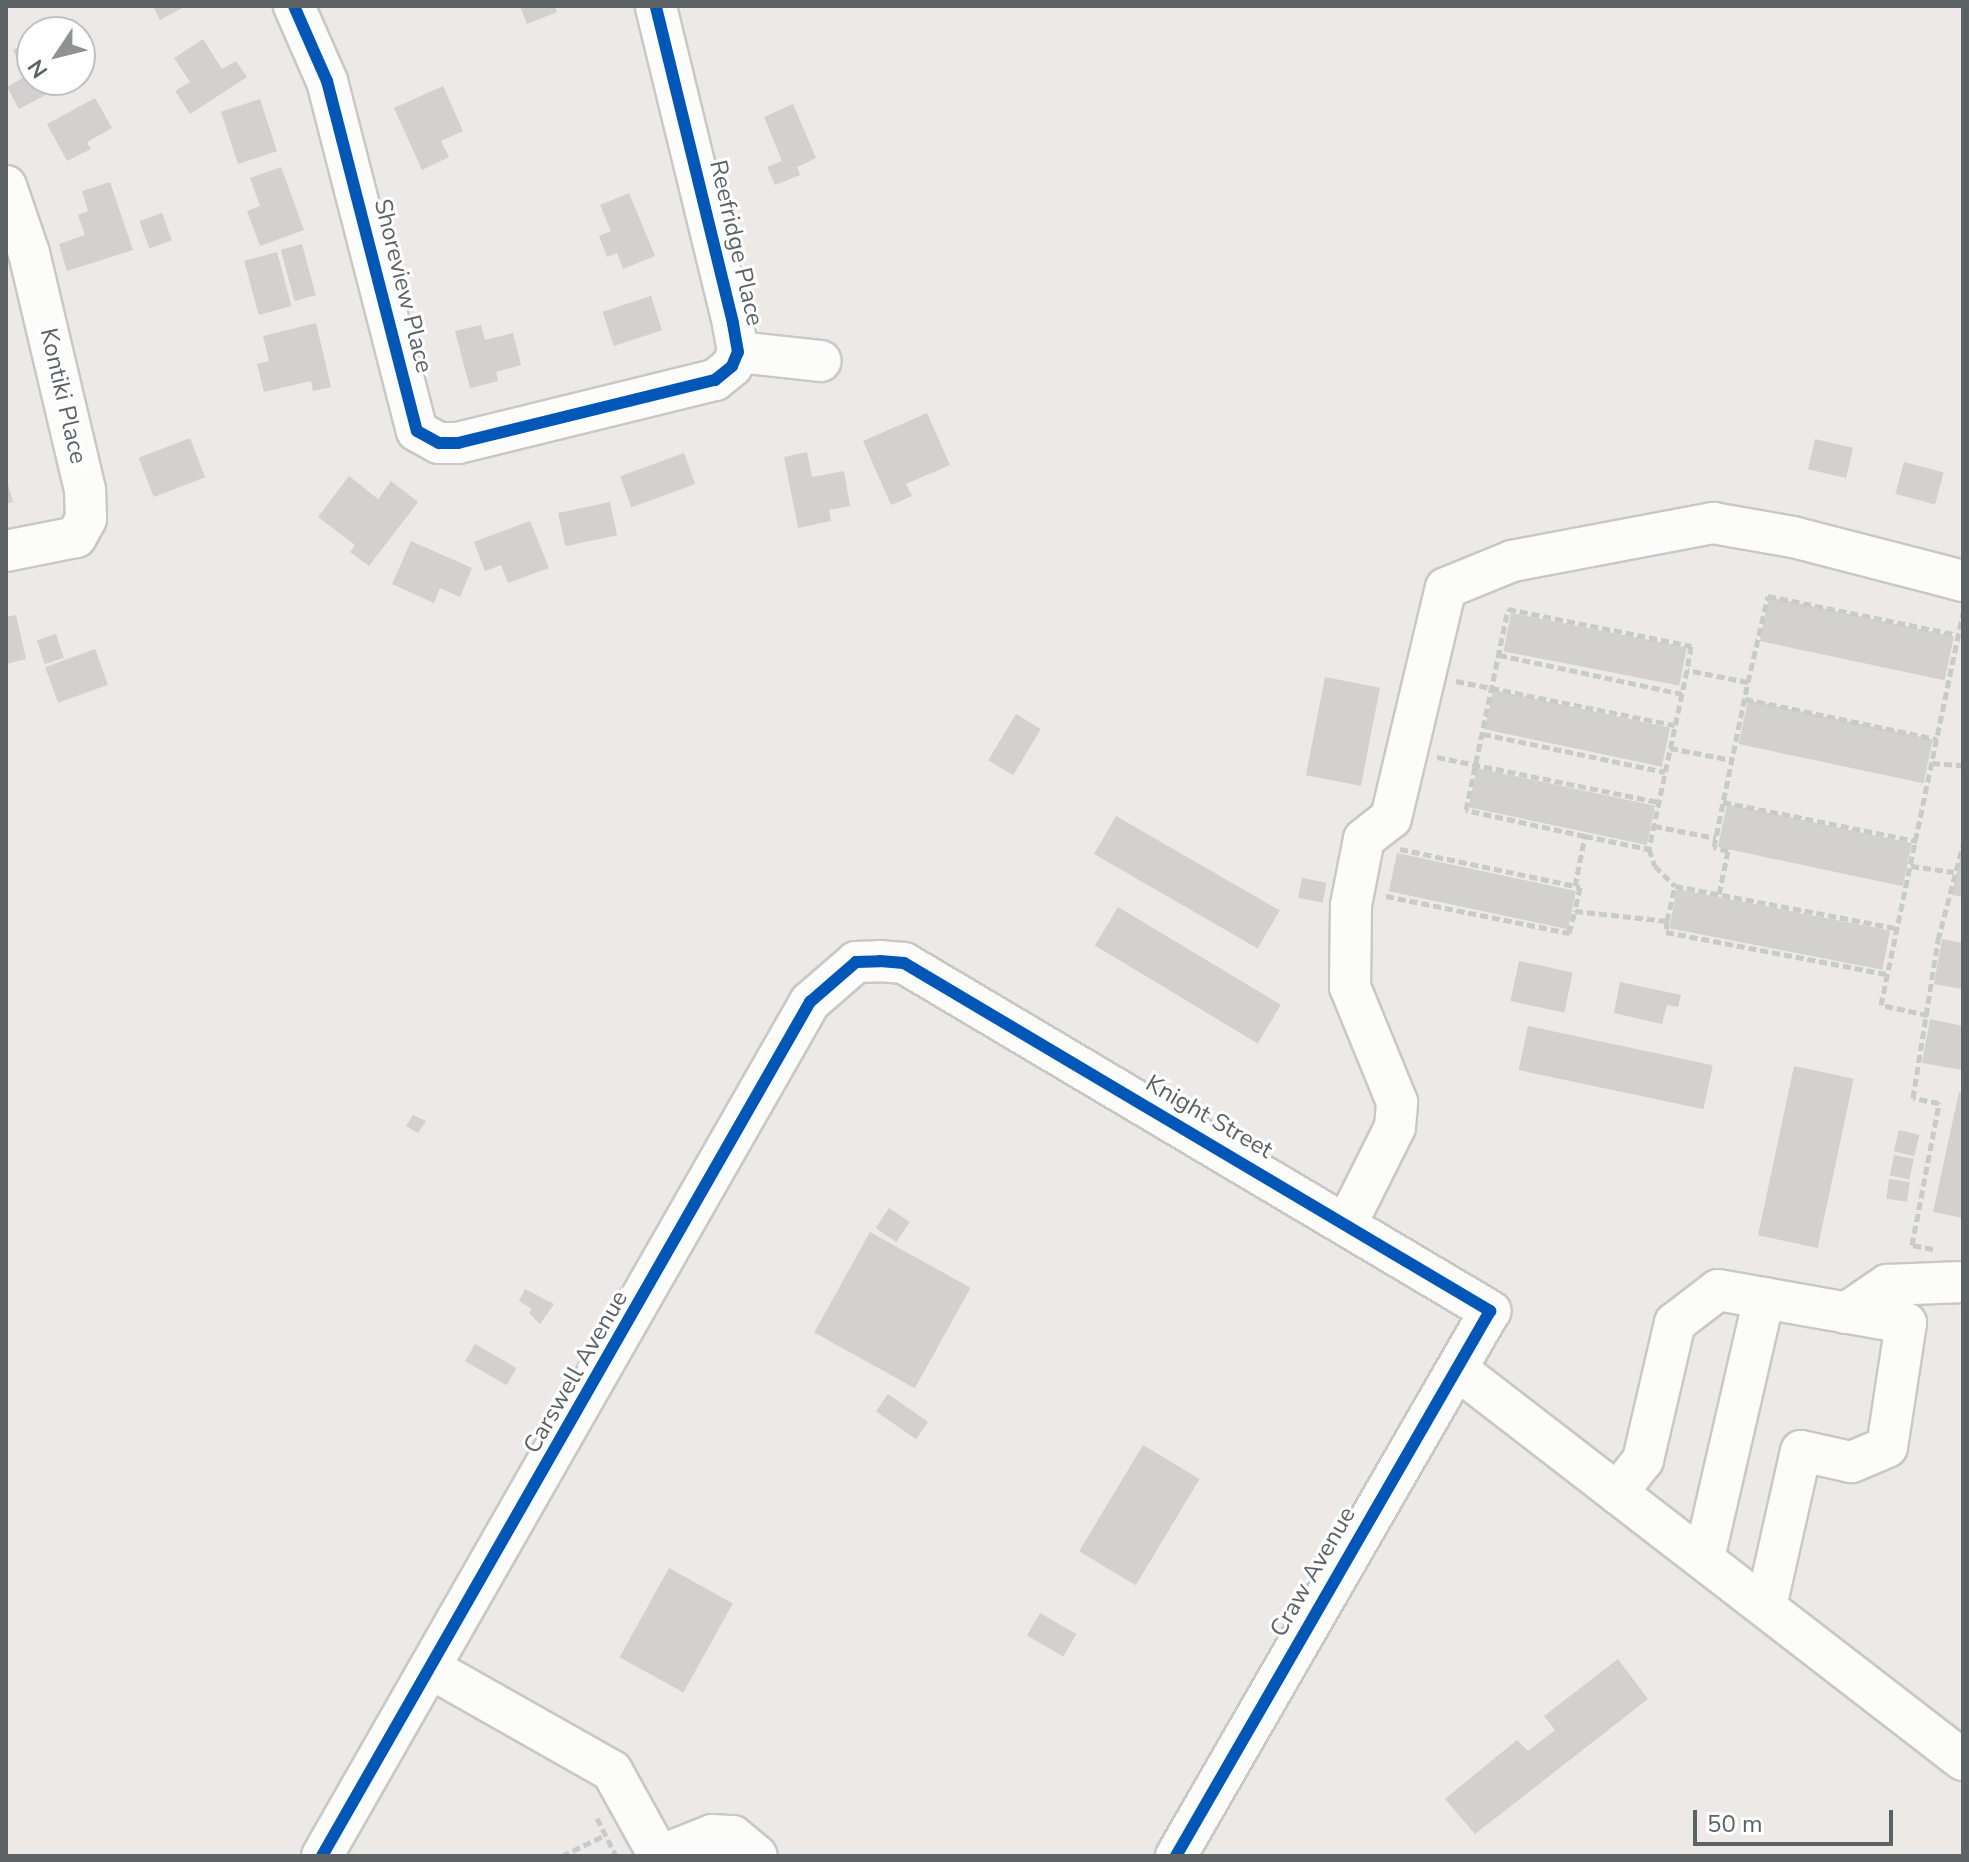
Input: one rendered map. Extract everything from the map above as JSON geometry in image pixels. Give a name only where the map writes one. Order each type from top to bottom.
[{"type":"street","name":"Shoreview Place","points":[[294,6],[327,81],[417,431],[439,443],[458,443],[566,415]]},
{"type":"street","name":"Reefridge Place","points":[[566,415],[715,380],[738,352],[656,6]]},
{"type":"street","name":"Kontiki Place","points":[[6,186],[29,253],[85,490],[86,519],[76,537],[6,551]]},
{"type":"street","points":[[738,352],[821,361]]},
{"type":"street","points":[[1347,1223],[1395,1127],[1397,1102],[1350,987],[1351,905],[1375,869],[1364,839],[1391,818],[1404,750],[1446,588],[1512,561],[1713,523],[1793,537],[1963,581]]},
{"type":"street","name":"Carswell Avenue","points":[[322,1856],[810,1002],[856,962],[904,963]]},
{"type":"street","name":"Knight Street","points":[[904,963],[1347,1223],[1490,1311]]},
{"type":"street","points":[[1846,1313],[1887,1285],[1963,1282]]},
{"type":"street","points":[[1617,1493],[1643,1460],[1675,1323],[1718,1290],[1906,1323],[1887,1447],[1851,1462],[1801,1451],[1766,1606]]},
{"type":"street","points":[[1704,1558],[1764,1298]]},
{"type":"street","name":"Craw Avenue","points":[[1176,1856],[1490,1311]]},
{"type":"street","points":[[1458,1370],[1963,1760]]},
{"type":"street","points":[[430,1668],[612,1771],[659,1856],[712,1835],[733,1836],[757,1856]]},
{"type":"path","points":[[1719,894],[1728,851],[1714,847],[1768,596],[1958,635]]},
{"type":"path","points":[[1649,849],[1466,810],[1508,609],[1691,646],[1649,849],[1655,866],[1675,886],[1895,928]]},
{"type":"path","points":[[1928,1015],[1881,1005],[1963,612]]},
{"type":"path","points":[[1499,655],[1682,694]]},
{"type":"path","points":[[1953,659],[1963,660]]},
{"type":"path","points":[[1687,670],[1748,682]]},
{"type":"path","points":[[1424,675],[1675,725]]},
{"type":"path","points":[[1745,699],[1937,739]]},
{"type":"path","points":[[1483,734],[1665,772]]},
{"type":"path","points":[[1670,748],[1732,760]]},
{"type":"path","points":[[1404,750],[1659,802]]},
{"type":"path","points":[[1932,763],[1963,765]]},
{"type":"path","points":[[1723,802],[1917,841]]},
{"type":"path","points":[[1654,826],[1716,838]]},
{"type":"path","points":[[1575,886],[1585,836]]},
{"type":"path","points":[[1937,1250],[1912,1245],[1939,1103],[1913,1098],[1954,872],[1962,848]]},
{"type":"path","points":[[1397,849],[1575,886],[1580,887],[1569,933],[1386,896],[1375,869],[1397,849]]},
{"type":"path","points":[[1911,866],[1954,872]]},
{"type":"path","points":[[1675,886],[1666,932],[1886,974]]},
{"type":"path","points":[[1575,911],[1667,921]]},
{"type":"path","points":[[562,1856],[605,1835]]},
{"type":"building","points":[[153,6],[186,6],[160,20]]},
{"type":"building","points":[[520,6],[554,6],[557,12],[527,24]]},
{"type":"building","points":[[203,39],[222,69],[236,61],[247,77],[190,114],[175,91],[190,82],[174,58]]},
{"type":"building","points":[[16,82],[16,96],[44,96],[19,109],[7,87]]},
{"type":"building","points":[[443,86],[463,131],[441,141],[449,157],[422,170],[394,108]]},
{"type":"building","points":[[95,98],[112,128],[87,142],[91,149],[67,161],[47,124]]},
{"type":"building","points":[[260,99],[277,151],[238,164],[221,112]]},
{"type":"building","points":[[793,104],[816,158],[797,167],[800,175],[775,185],[767,167],[782,161],[764,117]]},
{"type":"building","points":[[281,167],[304,230],[260,246],[247,211],[260,206],[250,178]]},
{"type":"building","points":[[110,182],[133,250],[67,271],[59,244],[85,235],[78,215],[88,211],[82,191]]},
{"type":"building","points":[[629,193],[655,256],[623,269],[617,253],[607,257],[599,236],[611,231],[600,205]]},
{"type":"building","points":[[162,213],[172,240],[149,248],[139,221]]},
{"type":"building","points":[[302,244],[316,295],[294,301],[281,250]]},
{"type":"building","points":[[277,252],[291,306],[259,315],[244,261]]},
{"type":"building","points":[[651,296],[662,330],[614,346],[602,312]]},
{"type":"building","points":[[316,323],[331,387],[313,391],[311,381],[264,392],[257,364],[269,361],[263,336]]},
{"type":"building","points":[[481,325],[485,340],[513,333],[521,365],[496,372],[498,381],[470,388],[455,331]]},
{"type":"building","points":[[927,413],[950,465],[906,484],[912,496],[891,505],[863,441]]},
{"type":"building","points":[[190,438],[205,477],[154,497],[139,458]]},
{"type":"building","points":[[1815,439],[1853,448],[1846,478],[1808,469]]},
{"type":"building","points":[[807,452],[812,477],[844,471],[850,506],[829,510],[831,521],[798,528],[784,457]]},
{"type":"building","points":[[684,453],[695,484],[631,507],[620,476]]},
{"type":"building","points":[[1904,462],[1944,473],[1935,504],[1895,494]]},
{"type":"building","points":[[349,476],[378,499],[391,481],[418,502],[369,566],[350,552],[355,545],[318,517]]},
{"type":"building","points":[[6,477],[13,502],[6,504]]},
{"type":"building","points":[[610,502],[617,535],[565,546],[558,513]]},
{"type":"building","points":[[530,521],[549,568],[508,583],[501,565],[485,571],[474,542]]},
{"type":"building","points":[[411,541],[472,568],[460,597],[440,588],[434,603],[392,584]]},
{"type":"building","points":[[1769,597],[1954,636],[1945,680],[1760,641]]},
{"type":"building","points":[[1511,613],[1687,647],[1679,685],[1504,651]]},
{"type":"building","points":[[16,615],[26,659],[6,664],[6,617]]},
{"type":"building","points":[[56,634],[64,658],[45,664],[37,640]]},
{"type":"building","points":[[95,649],[108,685],[58,703],[45,667]]},
{"type":"building","points":[[1325,677],[1380,688],[1361,786],[1306,775]]},
{"type":"building","points":[[1493,690],[1670,728],[1662,767],[1485,729]]},
{"type":"building","points":[[1748,700],[1933,739],[1924,783],[1739,744]]},
{"type":"building","points":[[1016,714],[1041,729],[1013,775],[988,760]]},
{"type":"building","points":[[1477,768],[1655,806],[1647,845],[1469,807]]},
{"type":"building","points":[[1727,804],[1912,843],[1903,886],[1718,847]]},
{"type":"building","points":[[1116,816],[1280,911],[1258,949],[1094,854]]},
{"type":"building","points":[[1963,850],[1963,897],[1952,895]]},
{"type":"building","points":[[1397,853],[1576,891],[1568,929],[1389,891]]},
{"type":"building","points":[[1302,878],[1327,883],[1323,902],[1298,898]]},
{"type":"building","points":[[1677,889],[1890,930],[1882,970],[1669,928]]},
{"type":"building","points":[[1118,907],[1281,1005],[1258,1043],[1095,946]]},
{"type":"building","points":[[1942,939],[1963,943],[1963,989],[1934,984]]},
{"type":"building","points":[[1519,961],[1573,972],[1564,1013],[1510,1001]]},
{"type":"building","points":[[1620,982],[1681,995],[1678,1007],[1667,1005],[1662,1024],[1614,1013]]},
{"type":"building","points":[[1930,1019],[1963,1026],[1963,1070],[1922,1063]]},
{"type":"building","points":[[1528,1026],[1713,1065],[1704,1109],[1519,1070]]},
{"type":"building","points":[[1794,1066],[1854,1079],[1818,1248],[1758,1235]]},
{"type":"building","points":[[1959,1092],[1963,1093],[1963,1218],[1933,1212]]},
{"type":"building","points":[[413,1115],[426,1121],[418,1133],[406,1126]]},
{"type":"building","points":[[1899,1130],[1919,1135],[1914,1156],[1894,1151]]},
{"type":"building","points":[[1894,1155],[1914,1159],[1910,1179],[1890,1176]]},
{"type":"building","points":[[1889,1179],[1910,1182],[1907,1202],[1886,1199]]},
{"type":"building","points":[[889,1208],[910,1222],[896,1242],[876,1228]]},
{"type":"building","points":[[870,1232],[971,1288],[915,1388],[814,1333]]},
{"type":"building","points":[[525,1289],[554,1304],[540,1324],[529,1313],[532,1309],[519,1301]]},
{"type":"building","points":[[475,1344],[517,1368],[507,1385],[465,1361]]},
{"type":"building","points":[[888,1394],[928,1422],[916,1439],[876,1411]]},
{"type":"building","points":[[1143,1445],[1200,1479],[1136,1585],[1079,1551]]},
{"type":"building","points":[[669,1568],[733,1603],[683,1693],[620,1657]]},
{"type":"building","points":[[1040,1613],[1076,1634],[1063,1657],[1027,1636]]},
{"type":"building","points":[[1618,1659],[1648,1699],[1475,1834],[1445,1799],[1517,1740],[1528,1751],[1555,1730],[1544,1716]]},
{"type":"cycle path","points":[[294,6],[327,81],[417,431],[439,443],[458,443],[715,380],[732,366],[738,352],[733,323],[656,6]]},
{"type":"cycle path","points":[[322,1856],[810,1002],[856,962],[880,961],[904,963],[1490,1311],[1176,1856]]}]
